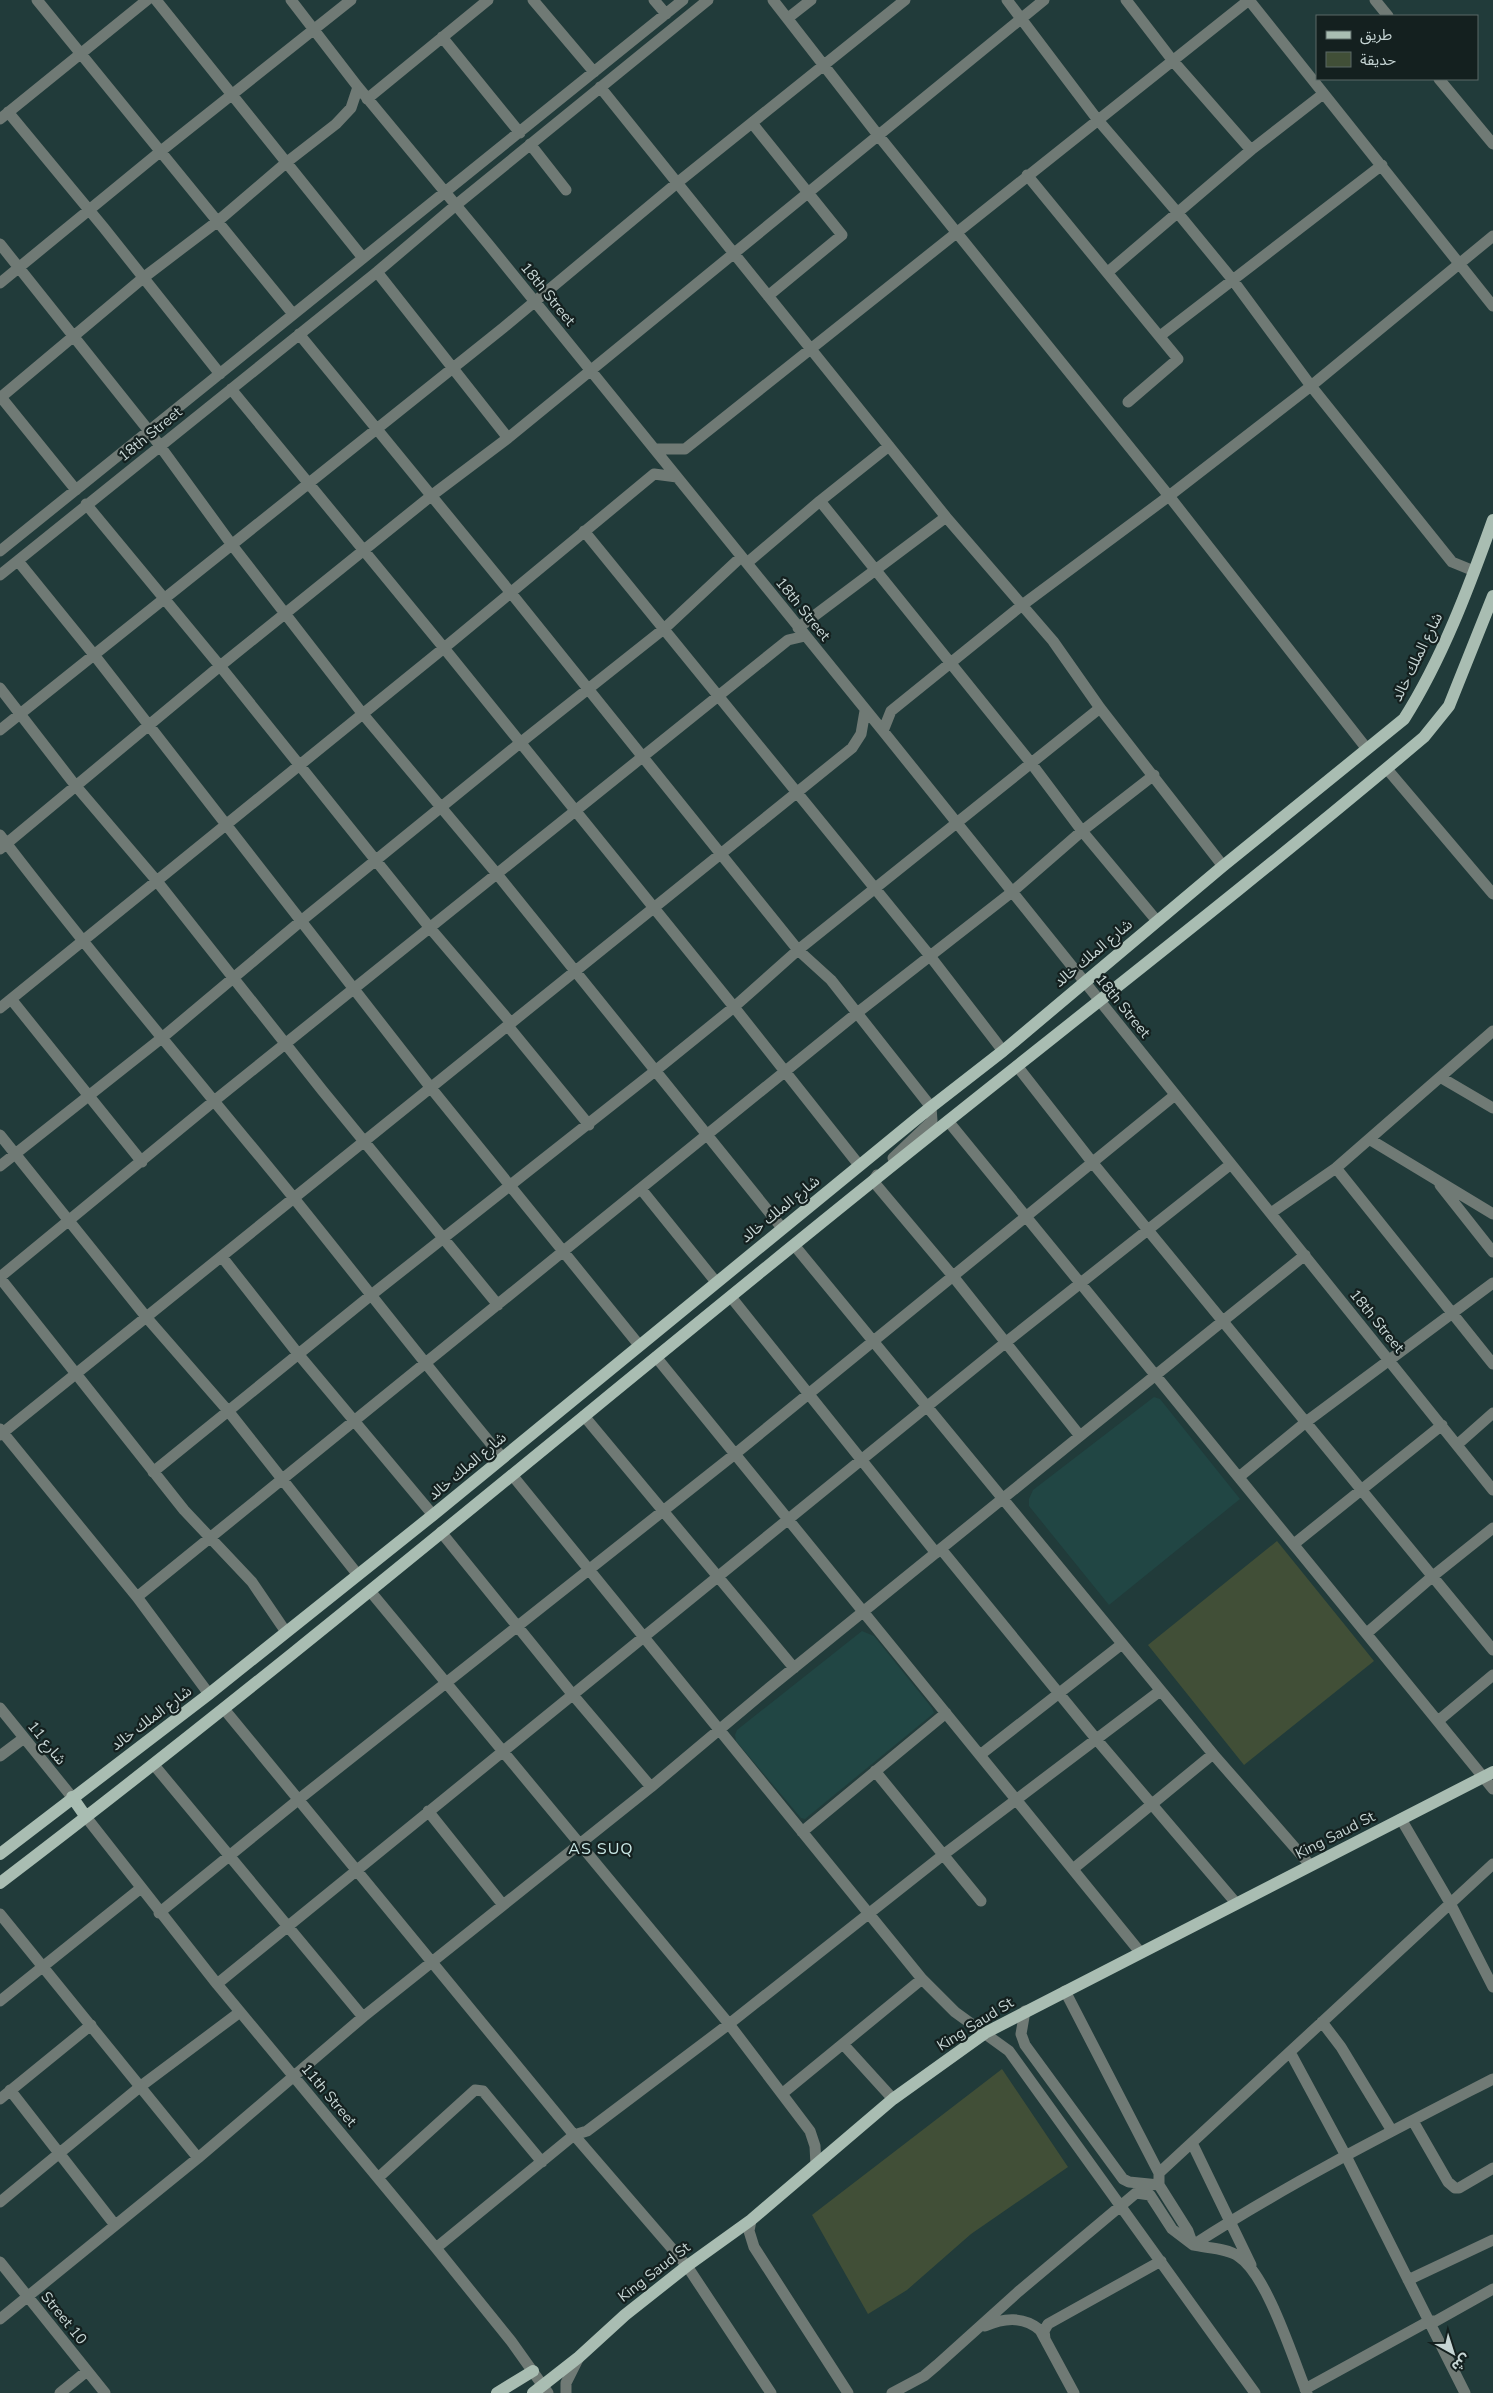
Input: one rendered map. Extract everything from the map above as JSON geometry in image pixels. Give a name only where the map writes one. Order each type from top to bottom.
[{"type":"main road","name":"شارع الملك خالد","points":[[0,1854],[209,1694],[433,1515],[859,1165],[1003,1051],[1156,921],[1404,719],[1421,693],[1474,571],[1493,520]]},
{"type":"main road","points":[[0,1883],[224,1709],[873,1181],[1100,1002],[1387,769],[1424,737],[1449,706],[1493,596]]},
{"type":"main road","name":"King Saud St","points":[[541,2391],[624,2315],[687,2266],[751,2220],[893,2099],[985,2033],[1065,1990],[1488,1774]]},
{"type":"main road","points":[[72,1797],[86,1817]]},
{"type":"main road","points":[[497,2393],[533,2371]]},
{"type":"street","points":[[37,0],[293,314]]},
{"type":"street","points":[[147,0],[4,116],[88,210],[220,374]]},
{"type":"street","points":[[156,0],[363,258]]},
{"type":"street","points":[[290,0],[358,88],[456,204],[708,0]]},
{"type":"street","points":[[0,283],[231,94],[351,0]]},
{"type":"street","points":[[367,99],[488,0]]},
{"type":"street","points":[[533,0],[594,72]]},
{"type":"street","points":[[654,0],[666,14]]},
{"type":"street","points":[[2,546],[76,490],[444,191],[520,133],[683,0]]},
{"type":"street","points":[[773,0],[878,135],[958,231],[1169,496],[1367,749]]},
{"type":"street","points":[[788,18],[811,0]]},
{"type":"street","points":[[1007,0],[1097,119],[1232,279],[1312,386],[1452,562],[1474,571]]},
{"type":"street","points":[[502,1457],[425,1365],[163,1037],[2,842],[432,496],[508,438],[590,369],[1044,0]]},
{"type":"street","points":[[1126,0],[1173,61],[1251,150]]},
{"type":"street","points":[[655,449],[685,449],[1097,119],[1249,0],[1461,263],[1493,306]]},
{"type":"street","points":[[1376,0],[1387,15]]},
{"type":"street","points":[[0,730],[19,713],[164,601],[376,428],[452,369],[900,1]]},
{"type":"street","points":[[442,37],[520,133]]},
{"type":"street","points":[[1440,80],[1493,144]]},
{"type":"street","points":[[600,87],[946,517],[1020,606],[1053,641],[1100,708],[1223,866]]},
{"type":"street","points":[[76,490],[0,397],[144,278],[218,221],[287,162],[336,124],[352,108],[358,88]]},
{"type":"street","points":[[1108,272],[1251,150],[1324,94]]},
{"type":"street","points":[[752,123],[842,235],[768,296]]},
{"type":"street","points":[[530,144],[566,190]]},
{"type":"street","points":[[1160,336],[1382,165]]},
{"type":"street","points":[[1027,176],[1178,359],[1128,402]]},
{"type":"street","name":"18th Street","points":[[0,575],[376,272],[456,204],[1458,1444],[1493,1490]]},
{"type":"street","points":[[883,731],[891,711],[1020,606],[1169,496],[1312,386],[1493,236]]},
{"type":"street","points":[[0,244],[149,431],[232,545],[362,714],[497,874],[782,1228]]},
{"type":"street","points":[[376,272],[508,438]]},
{"type":"street","points":[[299,334],[511,593],[798,950],[831,980],[931,1107],[932,1121],[919,1135],[883,1166],[873,1181],[952,1275],[1080,1436]]},
{"type":"street","points":[[231,389],[363,552],[444,648],[859,1165]]},
{"type":"street","points":[[0,1166],[163,1037],[301,921],[665,628],[744,560],[889,446]]},
{"type":"street","points":[[0,1008],[83,942],[156,880],[300,766],[654,474],[677,477]]},
{"type":"street","points":[[820,501],[1031,763],[1082,831],[1156,921]]},
{"type":"street","points":[[86,504],[164,601],[220,666],[589,1125]]},
{"type":"street","points":[[286,1632],[252,1582],[184,1510],[0,1278],[214,1102],[497,874],[643,759],[788,640],[802,632],[875,571],[946,517]]},
{"type":"street","points":[[584,531],[665,628],[718,697],[874,890],[930,956],[1003,1051]]},
{"type":"street","points":[[18,560],[95,656],[431,1088],[639,1345]]},
{"type":"street","points":[[0,688],[75,785],[156,880],[286,1044],[498,1305]]},
{"type":"street","points":[[153,1472],[444,1237],[589,1125],[734,1007],[798,950],[1100,708]]},
{"type":"street","points":[[209,1694],[137,1597],[1,1432],[147,1318],[852,748],[861,734],[865,711]]},
{"type":"street","points":[[1387,769],[1493,894]]},
{"type":"street","points":[[137,1597],[857,1013],[1012,892],[1082,831],[1154,775]]},
{"type":"street","points":[[11,999],[142,1162]]},
{"type":"street","points":[[1271,1213],[1336,1168],[1493,1031]]},
{"type":"street","points":[[1017,1066],[1092,1162],[1493,1650]]},
{"type":"street","points":[[1440,1077],[1493,1108]]},
{"type":"street","points":[[159,1913],[298,1800],[519,1627],[589,1569],[735,1454],[1175,1094]]},
{"type":"street","points":[[948,1121],[1438,1721],[1488,1774],[1493,1789]]},
{"type":"street","points":[[0,1135],[147,1318],[229,1412],[358,1575]]},
{"type":"street","points":[[1369,1139],[1493,1214]]},
{"type":"street","points":[[217,1984],[355,1870],[644,1638],[860,1460],[1231,1164]]},
{"type":"street","points":[[1336,1168],[1493,1364]]},
{"type":"street","points":[[1434,1178],[1493,1252]]},
{"type":"street","points":[[641,1189],[716,1282]]},
{"type":"street","points":[[794,1245],[1160,1691],[1310,1865]]},
{"type":"street","points":[[0,2319],[198,2158],[363,2017],[651,1787],[1002,1498],[1305,1256]]},
{"type":"street","points":[[222,1257],[298,1355],[433,1515]]},
{"type":"street","points":[[1239,1477],[1306,1422],[1389,1359],[1452,1315],[1493,1282]]},
{"type":"street","points":[[731,1297],[860,1460],[1236,1904]]},
{"type":"street","points":[[656,1357],[1140,1952]]},
{"type":"street","points":[[1458,1444],[1493,1413]]},
{"type":"street","points":[[584,1416],[717,1578],[794,1668]]},
{"type":"street","points":[[1294,1544],[1442,1425]]},
{"type":"street","points":[[512,1475],[922,1979],[956,2012],[1009,2051],[1121,2204],[1255,2393]]},
{"type":"street","points":[[1366,1633],[1493,1528]]},
{"type":"street","points":[[441,1532],[651,1787]]},
{"type":"street","points":[[370,1591],[729,2024],[783,2093],[810,2131],[815,2146],[816,2166]]},
{"type":"street","points":[[980,1756],[1122,1644]]},
{"type":"street","points":[[1438,1721],[1493,1675]]},
{"type":"street","points":[[436,2248],[574,2135],[587,2132],[729,2024],[943,1855],[1017,1801],[1160,1691]]},
{"type":"street","name":"شارع 11","points":[[0,1708],[72,1797]]},
{"type":"street","points":[[224,1709],[431,1963],[574,2135],[687,2266],[771,2393]]},
{"type":"street","points":[[802,1832],[946,1713]]},
{"type":"street","points":[[0,1756],[24,1738]]},
{"type":"street","points":[[1073,1869],[1213,1754]]},
{"type":"street","points":[[154,1765],[363,2017]]},
{"type":"street","points":[[875,1771],[981,1901]]},
{"type":"street","points":[[428,1811],[503,1905]]},
{"type":"street","name":"11th Street","points":[[86,1817],[159,1913],[436,2248],[533,2371],[541,2391]]},
{"type":"street","points":[[1400,1819],[1450,1903],[1493,1987]]},
{"type":"street","points":[[1159,2173],[1493,1864]]},
{"type":"street","points":[[0,2001],[141,1888]]},
{"type":"street","points":[[0,1914],[198,2158]]},
{"type":"street","points":[[783,2093],[922,1979]]},
{"type":"street","points":[[1065,1990],[1159,2173],[1159,2185],[1188,2232],[1193,2245]]},
{"type":"street","points":[[0,2202],[141,2086],[240,2012]]},
{"type":"street","points":[[1025,2012],[1020,2034],[1026,2045],[1124,2179],[1129,2182],[1159,2185]]},
{"type":"street","points":[[1322,2022],[1341,2047],[1392,2131]]},
{"type":"street","points":[[0,2099],[91,2025]]},
{"type":"street","points":[[843,2044],[893,2099]]},
{"type":"street","points":[[1290,2052],[1346,2156],[1465,2393]]},
{"type":"street","points":[[1193,2245],[1231,2220],[1346,2156],[1493,2079]]},
{"type":"street","points":[[10,2090],[115,2225]]},
{"type":"street","points":[[379,2177],[476,2090],[483,2091],[542,2162]]},
{"type":"street","points":[[1412,2121],[1448,2182],[1455,2188],[1459,2188],[1493,2168]]},
{"type":"street","points":[[1192,2143],[1270,2301],[1306,2391],[1429,2321],[1436,2321],[1493,2289]]},
{"type":"street","points":[[892,2393],[931,2370],[1136,2193],[1150,2196],[1172,2229],[1193,2245],[1237,2254],[1252,2267]]},
{"type":"street","points":[[751,2220],[749,2231],[754,2247],[848,2393]]},
{"type":"street","points":[[1408,2280],[1493,2240]]},
{"type":"street","points":[[1046,2339],[1044,2331],[1048,2324],[1161,2261]]},
{"type":"street","name":"Street 10","points":[[0,2262],[105,2393]]},
{"type":"street","points":[[969,2336],[991,2324],[1008,2319],[1026,2321],[1034,2325],[1046,2339],[1074,2393]]},
{"type":"street","points":[[566,2393],[566,2383],[579,2357]]},
{"type":"street","points":[[60,2393],[87,2371]]},
{"type":"shaded area","points":[[1154,1397],[1160,1399],[1240,1499],[1109,1605],[1029,1506],[1029,1499],[1033,1490]]},
{"type":"shaded area","points":[[862,1631],[874,1636],[934,1713],[805,1819],[801,1818],[736,1741],[735,1735],[737,1730]]},
{"type":"green space","points":[[1277,1541],[1374,1661],[1244,1765],[1148,1645]]},
{"type":"green space","points":[[1002,2069],[1068,2167],[971,2234],[907,2290],[868,2314],[812,2215]]},
{"type":"district","name":"AS SUQ","points":[[601,1849]]}]
